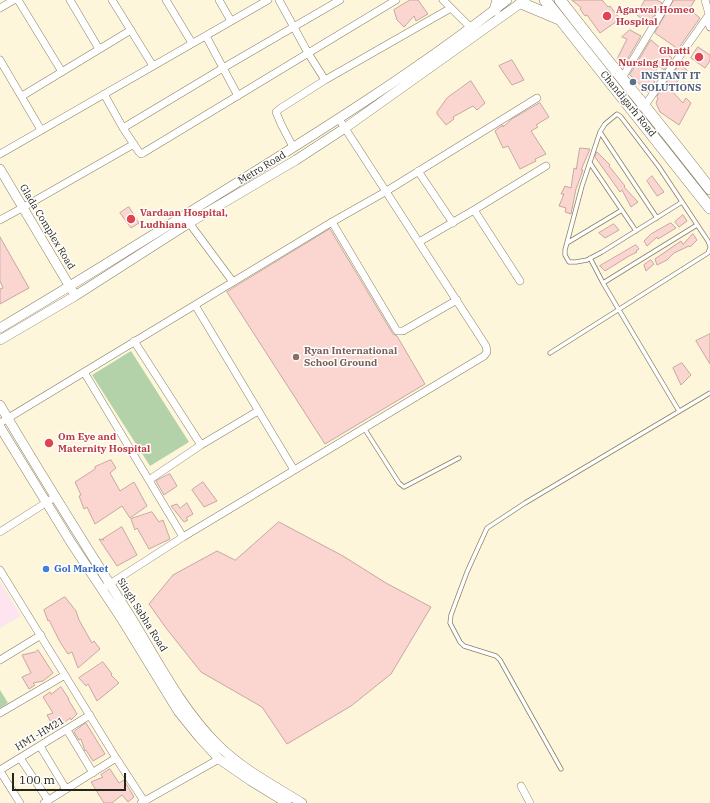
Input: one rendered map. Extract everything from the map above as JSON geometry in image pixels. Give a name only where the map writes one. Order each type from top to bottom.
[{"type":"main road","name":"Chandigarh Road","points":[[545,0],[710,208]]},
{"type":"main road","name":"Chandigarh Road","points":[[560,0],[710,189]]},
{"type":"main road","points":[[523,1],[560,19]]},
{"type":"street","points":[[0,8],[14,0]]},
{"type":"street","points":[[18,0],[62,72]]},
{"type":"street","points":[[70,0],[99,50]]},
{"type":"street","points":[[112,0],[153,66]]},
{"type":"street","points":[[166,0],[192,43]]},
{"type":"street","points":[[219,0],[231,21]]},
{"type":"street","points":[[0,154],[268,0]]},
{"type":"street","points":[[279,0],[308,53],[325,80]]},
{"type":"street","points":[[123,128],[340,0]]},
{"type":"street","points":[[104,94],[123,128],[139,152],[143,154],[396,0]]},
{"type":"street","points":[[443,0],[471,28]]},
{"type":"street","name":"Metro Road","points":[[0,340],[75,296],[293,147],[339,119],[471,28],[496,5],[507,0]]},
{"type":"street","points":[[622,78],[669,0]]},
{"type":"street","points":[[636,113],[645,106],[707,19],[709,14],[705,0]]},
{"type":"street","name":"Metro Road","points":[[0,328],[187,219],[296,160],[345,128],[523,1]]},
{"type":"street","points":[[293,147],[276,115],[276,112],[325,80],[451,8]]},
{"type":"street","points":[[707,19],[710,27]]},
{"type":"street","points":[[22,96],[131,30]]},
{"type":"street","points":[[206,36],[238,96]]},
{"type":"street","points":[[0,60],[42,130]]},
{"type":"street","points":[[4,420],[332,222],[385,192],[537,98]]},
{"type":"street","points":[[102,589],[183,537],[486,354],[488,349],[339,119]]},
{"type":"street","points":[[0,220],[134,144]]},
{"type":"street","points":[[419,242],[546,166]]},
{"type":"street","name":"Glada Complex Road","points":[[0,169],[75,296]]},
{"type":"street","points":[[418,171],[453,223]]},
{"type":"street","points":[[474,210],[520,281]]},
{"type":"street","points":[[187,219],[234,282]]},
{"type":"street","points":[[332,222],[397,331],[403,331],[457,300]]},
{"type":"street","points":[[195,305],[294,470]]},
{"type":"street","points":[[134,341],[201,445]]},
{"type":"street","points":[[84,372],[183,537]]},
{"type":"street","name":"Singh Sabha Road","points":[[0,405],[4,420],[55,497],[183,701],[198,722],[216,743],[242,766],[302,803]]},
{"type":"street","points":[[149,480],[201,445],[258,411]]},
{"type":"street","name":"Singh Sabha Road","points":[[0,427],[178,711],[219,759],[266,792],[287,803]]},
{"type":"street","points":[[0,532],[55,497]]},
{"type":"street","points":[[0,570],[142,802],[219,759]]},
{"type":"street","points":[[0,660],[41,635]]},
{"type":"street","points":[[0,713],[65,675]]},
{"type":"street","name":"HM1-HM21","points":[[0,770],[90,715]]},
{"type":"street","points":[[67,730],[93,773]]},
{"type":"street","points":[[40,746],[66,789]]},
{"type":"street","points":[[20,758],[46,802],[116,758]]},
{"type":"street","points":[[0,770],[20,803]]},
{"type":"street","points":[[521,786],[530,803]]},
{"type":"lane","points":[[550,353],[708,253],[710,247],[697,225],[682,202],[659,167],[620,116],[617,114],[614,116],[605,124],[600,132],[590,163],[567,243],[565,255],[569,262],[576,262],[590,258],[682,202]]},
{"type":"lane","points":[[600,132],[657,218]]},
{"type":"lane","points":[[590,163],[636,231]]},
{"type":"lane","points":[[567,243],[622,210]]},
{"type":"lane","points":[[603,283],[697,225]]},
{"type":"lane","points":[[590,258],[603,283],[679,411]]},
{"type":"lane","points":[[561,769],[500,660],[496,656],[467,648],[462,645],[451,627],[451,615],[467,572],[484,533],[489,526],[710,393]]},
{"type":"lane","points":[[364,428],[399,483],[404,487],[459,458]]},
{"type":"shaded area","points":[[0,581],[21,616],[0,628]]},
{"type":"green space","points":[[131,351],[189,442],[150,466],[92,375]]},
{"type":"green space","points":[[0,690],[8,703],[0,708]]},
{"type":"building","points":[[410,0],[418,0],[428,14],[416,21],[414,16],[404,27],[397,20],[394,10]]},
{"type":"building","points":[[572,0],[602,0],[608,7],[610,6],[620,19],[600,33],[587,15],[585,16],[580,9],[581,8]]},
{"type":"building","points":[[645,0],[657,0],[662,3],[649,24],[637,15]]},
{"type":"building","points":[[674,0],[695,0],[689,9],[700,18],[678,49],[655,33]]},
{"type":"building","points":[[630,30],[641,36],[624,65],[617,59],[627,39],[622,37]]},
{"type":"building","points":[[651,40],[672,58],[664,70],[659,66],[651,78],[655,82],[648,92],[630,75]]},
{"type":"building","points":[[698,47],[710,55],[710,61],[705,68],[691,58]]},
{"type":"building","points":[[512,60],[524,80],[512,85],[499,66]]},
{"type":"building","points":[[680,64],[688,71],[670,89],[683,103],[686,98],[691,103],[679,125],[660,112],[656,103],[657,97]]},
{"type":"building","points":[[471,81],[485,103],[477,110],[473,106],[453,117],[454,119],[446,125],[437,112],[447,98]]},
{"type":"building","points":[[540,103],[549,117],[536,125],[538,127],[531,131],[546,154],[520,169],[508,146],[503,148],[495,131],[503,125],[503,127],[512,119]]},
{"type":"building","points":[[580,148],[590,149],[581,170],[583,170],[576,189],[571,214],[565,212],[566,208],[559,206],[564,194],[561,194],[565,186],[571,188],[574,168],[576,169]]},
{"type":"building","points":[[597,152],[610,165],[609,166],[625,186],[624,187],[638,202],[631,207],[622,190],[620,192],[595,157]]},
{"type":"building","points":[[652,176],[664,192],[657,196],[647,181]]},
{"type":"building","points":[[129,207],[139,223],[131,228],[120,213]]},
{"type":"building","points":[[683,215],[687,221],[679,227],[675,222]]},
{"type":"building","points":[[671,223],[676,228],[658,239],[657,237],[647,246],[644,241],[651,234]]},
{"type":"building","points":[[614,224],[619,230],[605,238],[599,233]]},
{"type":"building","points":[[330,229],[393,334],[397,336],[425,384],[325,444],[227,292]]},
{"type":"building","points":[[693,234],[697,240],[690,247],[689,246],[674,253],[667,260],[657,265],[655,259],[681,241],[683,244]]},
{"type":"building","points":[[0,237],[29,288],[0,304],[0,289],[3,288],[0,281]]},
{"type":"building","points":[[636,245],[639,249],[636,251],[637,252],[605,271],[600,266]]},
{"type":"building","points":[[651,260],[654,264],[646,271],[644,265]]},
{"type":"building","points":[[710,334],[710,364],[696,341]]},
{"type":"building","points":[[682,363],[691,375],[681,385],[673,368]]},
{"type":"building","points":[[111,460],[116,468],[110,473],[120,491],[134,482],[147,506],[130,518],[122,506],[95,524],[87,507],[84,509],[79,496],[81,495],[75,482],[95,469],[95,467]]},
{"type":"building","points":[[170,474],[177,486],[164,495],[156,481]]},
{"type":"building","points":[[203,482],[217,501],[204,507],[192,490]]},
{"type":"building","points":[[187,503],[193,514],[186,518],[188,520],[184,522],[171,506],[177,504],[180,508]]},
{"type":"building","points":[[152,512],[159,522],[163,520],[170,539],[149,549],[137,528],[135,530],[131,519]]},
{"type":"building","points":[[279,522],[343,556],[386,583],[431,607],[391,674],[351,706],[287,744],[262,707],[201,672],[149,604],[173,575],[217,551],[235,560]]},
{"type":"building","points":[[122,527],[137,555],[117,566],[99,539],[104,540],[103,539]]},
{"type":"building","points":[[65,597],[76,611],[79,620],[92,643],[94,641],[100,649],[78,668],[72,652],[68,654],[60,642],[49,620],[48,621],[44,610]]},
{"type":"building","points":[[38,650],[53,673],[43,681],[33,683],[35,685],[29,689],[22,677],[31,673],[22,655]]},
{"type":"building","points":[[103,662],[112,674],[111,675],[119,683],[97,701],[88,684],[86,686],[79,678]]},
{"type":"building","points":[[61,687],[77,714],[71,720],[70,718],[55,730],[47,715],[53,713],[43,697],[50,692],[51,694]]},
{"type":"building","points":[[86,723],[105,754],[93,761],[86,750],[85,751],[81,739],[79,740],[74,732]]},
{"type":"building","points":[[110,769],[119,783],[124,780],[134,797],[128,802],[122,795],[112,803],[104,803],[91,782],[103,777],[101,775]]},
{"type":"place","name":"Agarwal Homeo Hospital","points":[[607,16]]},
{"type":"place","name":"Ghatti Nursing Home","points":[[699,57]]},
{"type":"place","name":"INSTANT IT SOLUTIONS","points":[[633,82]]},
{"type":"place","name":"Vardaan Hospital, Ludhiana","points":[[131,219]]},
{"type":"place","name":"Ryan International School Ground","points":[[296,357]]},
{"type":"place","name":"Om Eye and Maternity Hospital","points":[[49,443]]},
{"type":"place","name":"Gol Market","points":[[46,569]]}]
